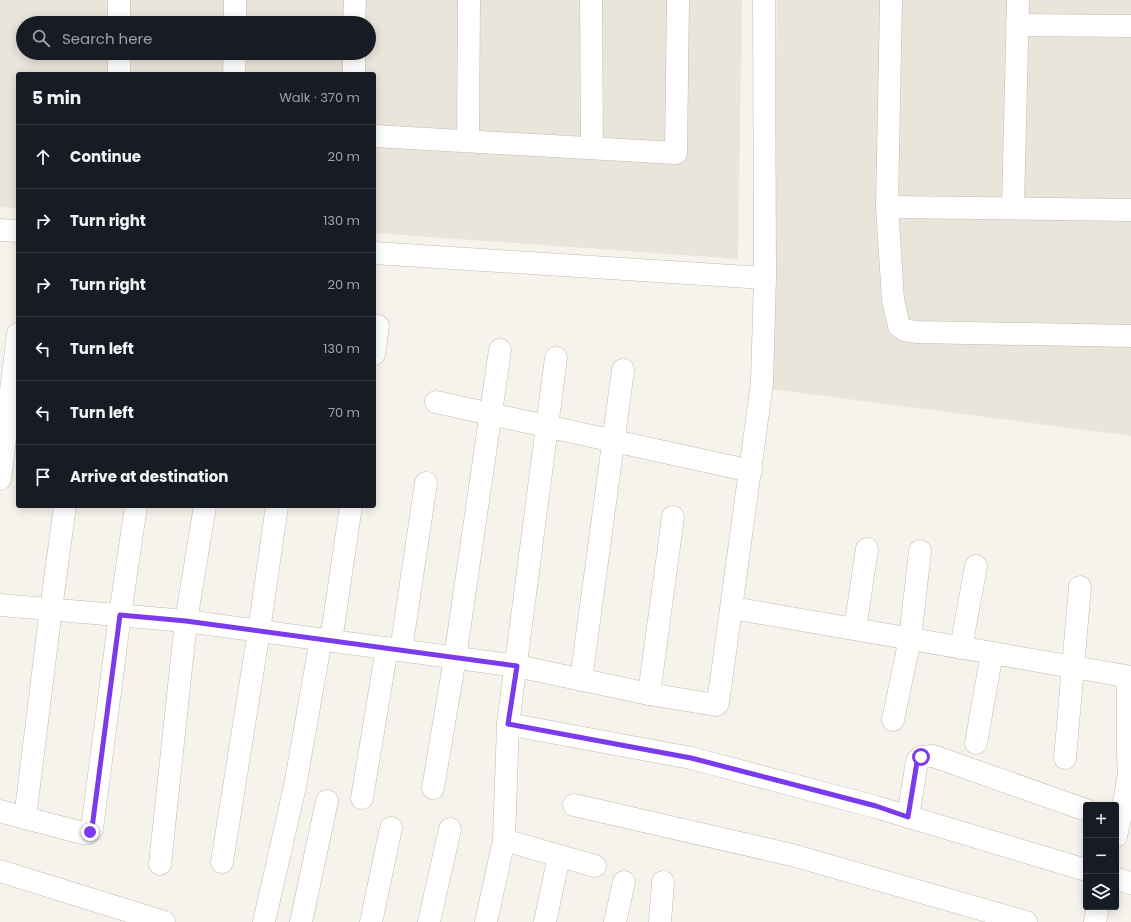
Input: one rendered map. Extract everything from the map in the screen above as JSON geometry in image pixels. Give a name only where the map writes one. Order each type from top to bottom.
[{"type":"street","points":[[119,0],[119,16]]},
{"type":"street","points":[[235,0],[235,16]]},
{"type":"street","points":[[354,16],[355,0]]},
{"type":"street","points":[[468,141],[469,0]]},
{"type":"street","points":[[591,0],[592,148]]},
{"type":"street","points":[[376,136],[676,152],[678,0]]},
{"type":"street","points":[[0,605],[50,608],[186,621],[394,649],[517,666],[649,694],[716,705],[718,704],[762,383],[765,278],[764,0]]},
{"type":"street","points":[[891,0],[887,206],[893,300],[899,326],[904,330],[916,332],[1131,336]]},
{"type":"street","points":[[1013,208],[1018,0]]},
{"type":"street","points":[[1017,25],[1131,26]]},
{"type":"street","points":[[119,60],[119,72]]},
{"type":"street","points":[[234,72],[235,60]]},
{"type":"street","points":[[354,60],[354,72]]},
{"type":"street","points":[[887,206],[1131,210]]},
{"type":"street","points":[[0,230],[16,231]]},
{"type":"street","points":[[376,253],[765,278]]},
{"type":"street","points":[[376,340],[378,326]]},
{"type":"street","points":[[0,479],[16,350]]},
{"type":"street","points":[[433,788],[455,658],[500,350]]},
{"type":"street","points":[[486,922],[504,840],[508,724],[517,666],[556,358]]},
{"type":"street","points":[[581,680],[624,370]]},
{"type":"street","points":[[436,402],[751,471]]},
{"type":"street","points":[[362,798],[394,649],[426,483]]},
{"type":"street","points":[[25,818],[50,608],[65,508]]},
{"type":"street","points":[[0,811],[84,833],[88,833],[92,829],[136,508]]},
{"type":"street","points":[[160,864],[186,621],[204,508]]},
{"type":"street","points":[[222,862],[259,631],[277,508]]},
{"type":"street","points":[[264,922],[326,640],[351,508]]},
{"type":"street","points":[[649,694],[673,517]]},
{"type":"street","points":[[855,629],[867,549]]},
{"type":"street","points":[[893,720],[910,639],[920,551]]},
{"type":"street","points":[[961,648],[976,566]]},
{"type":"street","points":[[1066,758],[1080,588]]},
{"type":"street","points":[[732,608],[1130,677],[1128,798],[1119,821]]},
{"type":"street","points":[[976,743],[992,653]]},
{"type":"street","points":[[508,724],[691,758],[876,806],[1083,869]]},
{"type":"street","points":[[908,817],[917,762],[921,757],[927,756],[933,756],[1083,809]]},
{"type":"street","points":[[301,922],[327,801]]},
{"type":"street","points":[[574,805],[792,855],[1026,922]]},
{"type":"street","points":[[371,922],[391,828]]},
{"type":"street","points":[[430,922],[450,829]]},
{"type":"street","points":[[504,840],[595,866]]},
{"type":"street","points":[[545,922],[559,856]]},
{"type":"street","points":[[0,871],[164,922]]},
{"type":"street","points":[[1119,880],[1131,883]]},
{"type":"street","points":[[615,922],[624,882]]},
{"type":"street","points":[[660,922],[663,882]]},
{"type":"street","points":[[1095,922],[1097,910]]},
{"type":"shaded area","points":[[0,0],[742,0],[738,259],[376,233],[376,72],[16,72],[16,208],[0,207]]},
{"type":"shaded area","points":[[777,0],[1131,0],[1131,436],[771,389]]},
{"type":"route","points":[[90,832],[92,829],[120,615],[186,621],[517,666],[508,724],[691,758],[876,806],[908,817],[917,762],[921,757]]}]
